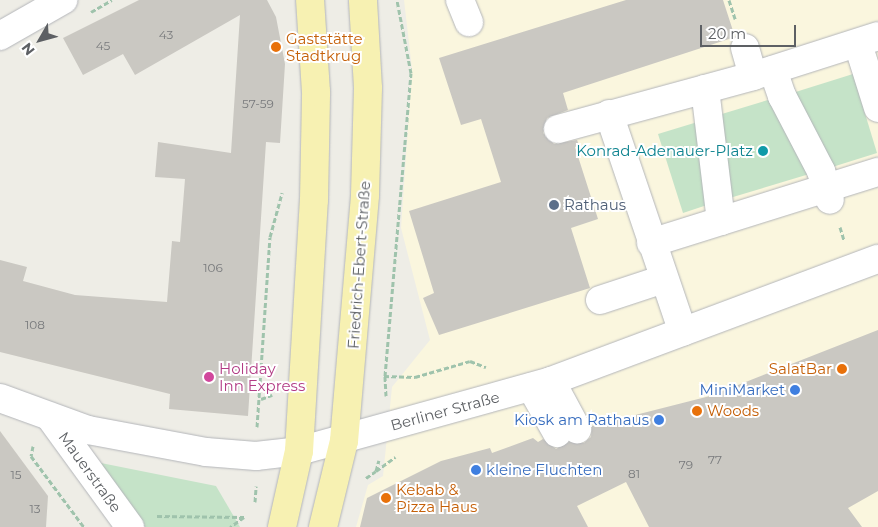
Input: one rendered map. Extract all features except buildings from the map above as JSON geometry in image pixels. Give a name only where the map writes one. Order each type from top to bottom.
[{"type":"main road","points":[[282,527],[299,451],[314,191],[316,92],[310,0]]},
{"type":"main road","name":"Friedrich-Ebert-Straße","points":[[323,527],[344,441],[365,195],[368,88],[363,0]]},
{"type":"street","points":[[0,36],[24,10],[63,0]]},
{"type":"street","points":[[558,129],[763,73],[868,40],[878,108]]},
{"type":"street","points":[[745,48],[782,96],[828,194]]},
{"type":"street","points":[[705,89],[721,221]]},
{"type":"street","points":[[609,114],[651,243],[683,332]]},
{"type":"street","points":[[651,243],[721,221],[828,194],[878,172]]},
{"type":"street","name":"Berliner Straße","points":[[0,398],[88,430],[206,452],[256,456],[299,451],[344,441],[541,384],[878,259]]},
{"type":"street","points":[[600,300],[664,279]]},
{"type":"street","points":[[541,384],[567,431]]},
{"type":"street","name":"Mauerstraße","points":[[50,417],[126,521]]},
{"type":"path","points":[[386,396],[385,376],[411,73],[397,0]]},
{"type":"path","points":[[256,435],[261,399],[270,236],[283,189]]},
{"type":"path","points":[[385,376],[415,377],[470,361]]},
{"type":"path","points":[[261,399],[277,393]]},
{"type":"path","points":[[257,424],[266,421]]},
{"type":"path","points":[[34,440],[31,456],[84,527]]},
{"type":"path","points":[[254,506],[255,480]]},
{"type":"path","points":[[230,527],[244,517]]},
{"type":"path","points":[[126,521],[252,518]]},
{"type":"shaded area","points":[[404,0],[878,0],[878,527],[356,527],[368,485],[383,476],[392,387],[430,340],[401,228],[412,69]]},
{"type":"green space","points":[[853,74],[877,153],[826,169],[786,95]]},
{"type":"green space","points":[[778,97],[816,172],[723,200],[712,117]]},
{"type":"green space","points":[[704,120],[713,203],[683,213],[658,134]]},
{"type":"green space","points":[[91,461],[216,486],[240,527],[140,527]]},
{"type":"place","name":"Gaststätte Stadtkrug","points":[[276,47]]},
{"type":"place","name":"Konrad-Adenauer-Platz","points":[[763,151]]},
{"type":"place","name":"Rathaus","points":[[554,205]]},
{"type":"place","name":"SalatBar","points":[[842,369]]},
{"type":"place","name":"Holiday Inn Express","points":[[209,377]]},
{"type":"place","name":"MiniMarket","points":[[795,390]]},
{"type":"place","name":"Woods","points":[[697,411]]},
{"type":"place","name":"Kiosk am Rathaus","points":[[659,420]]},
{"type":"place","name":"kleine Fluchten","points":[[476,470]]},
{"type":"place","name":"Kebab & Pizza Haus","points":[[386,498]]}]
